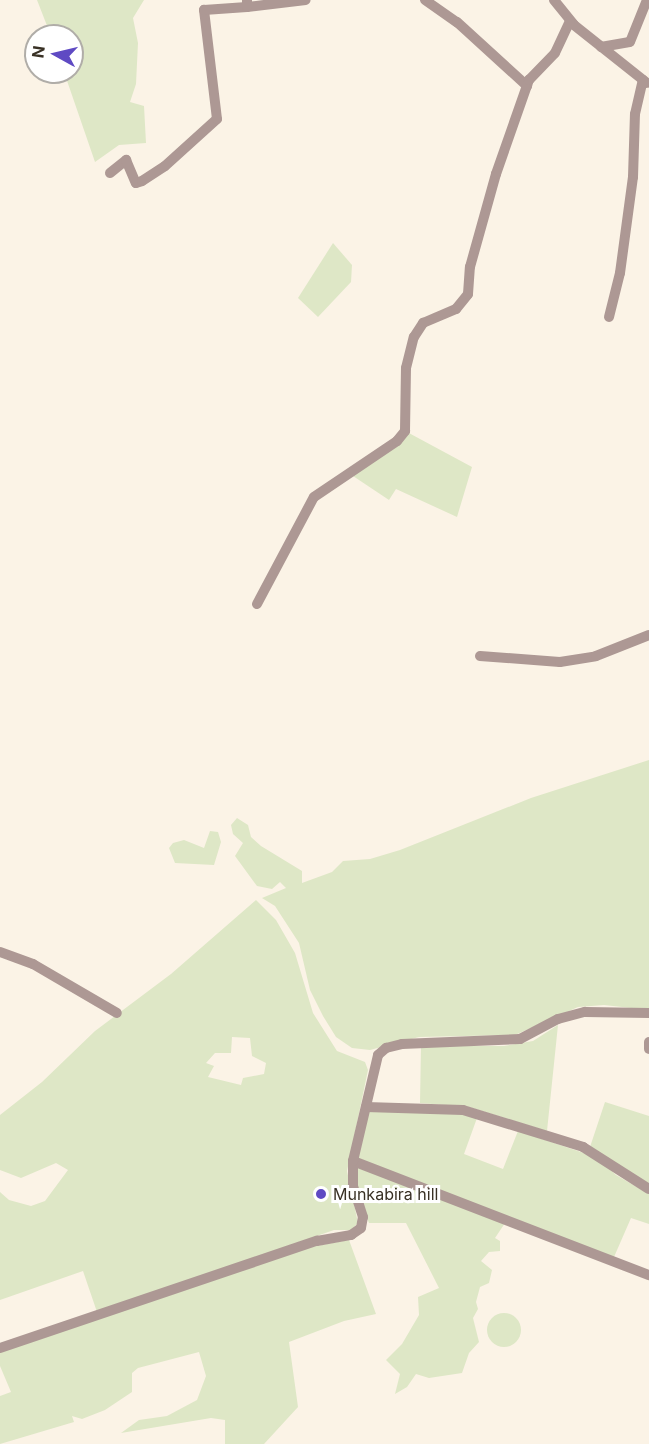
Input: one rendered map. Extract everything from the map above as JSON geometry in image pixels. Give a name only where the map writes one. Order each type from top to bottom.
[{"type":"street","points":[[110,173],[126,160],[136,183],[142,181],[165,166],[217,119],[204,10],[247,3],[306,0]]},
{"type":"street","points":[[425,0],[457,21],[528,86]]},
{"type":"street","points":[[554,0],[570,21],[646,83],[635,114],[633,177],[620,273],[609,317]]},
{"type":"street","points":[[624,65],[626,46],[634,37],[647,0]]},
{"type":"street","points":[[257,604],[315,497],[397,441],[405,431],[406,368],[412,342],[423,323],[456,309],[468,294],[470,267],[496,174],[528,86],[534,72],[555,53],[570,21]]},
{"type":"street","points":[[601,47],[626,46]]},
{"type":"street","points":[[480,656],[560,662],[596,656],[649,635]]},
{"type":"street","points":[[0,952],[33,964],[117,1013]]},
{"type":"street","points":[[0,1348],[317,1241],[351,1235],[361,1228],[363,1217],[353,1186],[353,1161],[378,1055],[386,1048],[402,1044],[520,1039],[558,1019],[585,1012],[649,1013]]},
{"type":"street","points":[[649,1042],[649,1049]]},
{"type":"street","points":[[366,1107],[451,1107],[471,1112],[583,1148],[649,1189]]},
{"type":"street","points":[[353,1161],[649,1275]]},
{"type":"green space","points":[[37,0],[144,0],[133,18],[138,43],[136,84],[130,102],[144,106],[146,143],[119,145],[95,162],[68,84],[84,84],[84,24],[46,24]]},
{"type":"green space","points":[[333,243],[352,265],[351,282],[318,317],[298,298]]},
{"type":"green space","points":[[407,432],[472,467],[457,517],[396,489],[389,500],[350,474]]},
{"type":"green space","points":[[649,760],[649,1010],[604,1005],[578,1007],[515,1035],[419,1037],[370,1050],[352,1048],[336,1037],[323,1016],[310,990],[299,943],[275,906],[262,898],[286,888],[280,882],[272,889],[257,886],[235,856],[243,843],[233,834],[231,825],[237,818],[248,825],[251,837],[261,846],[302,871],[302,883],[332,872],[343,861],[370,859],[400,850],[531,798]]},
{"type":"green space","points":[[210,831],[218,832],[221,842],[214,865],[175,863],[169,848],[173,843],[184,840],[204,848]]},
{"type":"green space","points":[[256,900],[276,920],[295,953],[313,1013],[337,1051],[365,1062],[368,1070],[347,1171],[358,1223],[351,1230],[334,1230],[97,1312],[83,1271],[0,1300],[0,1192],[9,1200],[31,1206],[45,1201],[68,1170],[56,1163],[21,1178],[0,1170],[0,1115],[42,1082],[95,1031],[171,974]],"holes":[[[232,1037],[250,1038],[252,1056],[266,1063],[264,1074],[243,1078],[241,1085],[208,1077],[214,1066],[206,1063],[215,1053],[231,1053]]]},
{"type":"green space","points":[[558,1025],[547,1131],[469,1107],[420,1103],[421,1046],[504,1046],[533,1041]]},
{"type":"green space","points":[[605,1102],[649,1116],[649,1184],[590,1147]]},
{"type":"green space","points":[[369,1110],[454,1112],[477,1118],[464,1154],[503,1169],[518,1131],[596,1157],[616,1175],[649,1194],[649,1224],[631,1218],[614,1257],[357,1159]]},
{"type":"green space","points":[[356,1165],[505,1223],[495,1238],[500,1241],[500,1251],[489,1252],[481,1261],[492,1270],[489,1283],[480,1287],[476,1302],[478,1309],[473,1318],[479,1342],[469,1353],[462,1373],[429,1378],[416,1374],[407,1387],[395,1394],[400,1374],[386,1360],[402,1344],[419,1315],[418,1297],[439,1288],[406,1223],[369,1223],[359,1198]]},
{"type":"green space","points":[[349,1240],[376,1314],[344,1321],[289,1342],[298,1407],[264,1444],[225,1444],[225,1420],[211,1418],[121,1433],[139,1420],[167,1416],[197,1400],[206,1376],[199,1352],[138,1368],[132,1373],[132,1392],[105,1410],[82,1419],[72,1416],[74,1422],[0,1444],[0,1396],[11,1392],[0,1366],[0,1352],[311,1247]]},
{"type":"green space","points":[[504,1313],[516,1318],[521,1330],[516,1342],[504,1347],[492,1342],[487,1330],[492,1318]]},
{"type":"place","name":"Munkabira hill","points":[[321,1194]]}]
